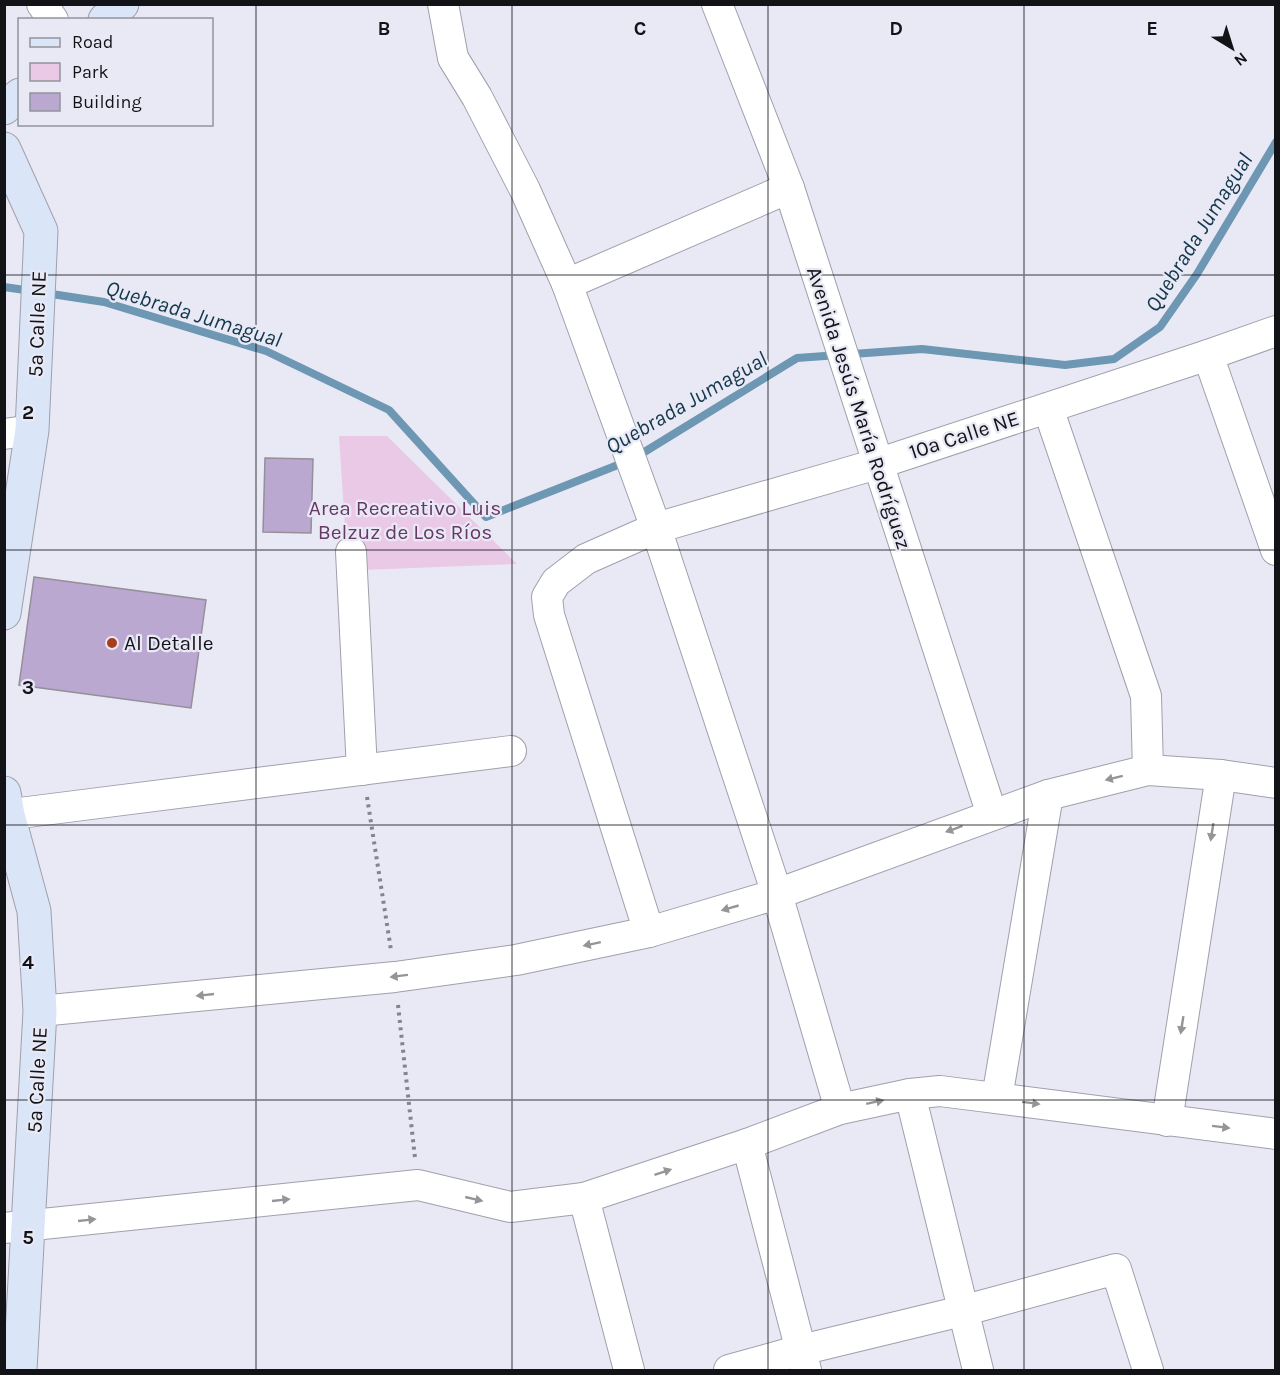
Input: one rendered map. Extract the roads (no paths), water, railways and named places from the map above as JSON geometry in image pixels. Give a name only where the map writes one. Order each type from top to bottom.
[{"type":"street","points":[[42,4],[52,18]]},
{"type":"street","points":[[107,18],[122,4]]},
{"type":"street","points":[[443,4],[453,58],[477,97],[525,190],[567,284],[656,528],[777,894],[840,1109]]},
{"type":"street","name":"Avenida Jesús María Rodríguez","points":[[717,4],[789,188],[992,815]]},
{"type":"street","points":[[4,108],[18,96]]},
{"type":"street","name":"5a Calle NE","points":[[4,149],[41,231],[37,342],[18,432],[4,613]]},
{"type":"street","points":[[567,284],[789,188]]},
{"type":"street","name":"10a Calle NE","points":[[649,932],[549,615],[547,597],[556,582],[586,559],[656,528],[877,464],[1275,331]]},
{"type":"street","points":[[1208,355],[1275,550]]},
{"type":"street","points":[[1048,408],[1146,696],[1148,770]]},
{"type":"street","points":[[351,552],[362,770]]},
{"type":"street","points":[[6,808],[362,770],[511,751]]},
{"type":"street","points":[[40,1011],[406,976],[516,960],[649,932],[777,894],[1048,795],[1148,770],[1221,775],[1275,783]]},
{"type":"street","points":[[1167,1121],[1221,775]]},
{"type":"street","points":[[997,1098],[1048,795]]},
{"type":"street","name":"5a Calle NE","points":[[6,808],[34,911],[40,1011],[17,1227],[20,1371]]},
{"type":"street","points":[[17,1227],[418,1185],[510,1207],[584,1198],[747,1144],[840,1109],[939,1090],[1275,1134]]},
{"type":"street","points":[[910,1094],[978,1371]]},
{"type":"street","points":[[747,1144],[804,1360]]},
{"type":"street","points":[[584,1198],[629,1371]]},
{"type":"street","points":[[729,1371],[804,1360],[962,1311],[1116,1269],[1148,1371]]},
{"type":"waterway","name":"Quebrada Jumagual","points":[[45,293],[104,302],[266,351],[389,410],[486,517],[633,459],[797,358],[922,349],[1065,365],[1114,359],[1160,327],[1197,274],[1276,142]]},
{"type":"waterway","name":"Quebrada Jumagual","points":[[4,287],[32,291]]},
{"type":"place","name":"Al Detalle","points":[[112,643]]},
{"type":"park label","name":"Area Recreativo Luis Belzuz de Los Ríos","points":[[405,520]]}]
